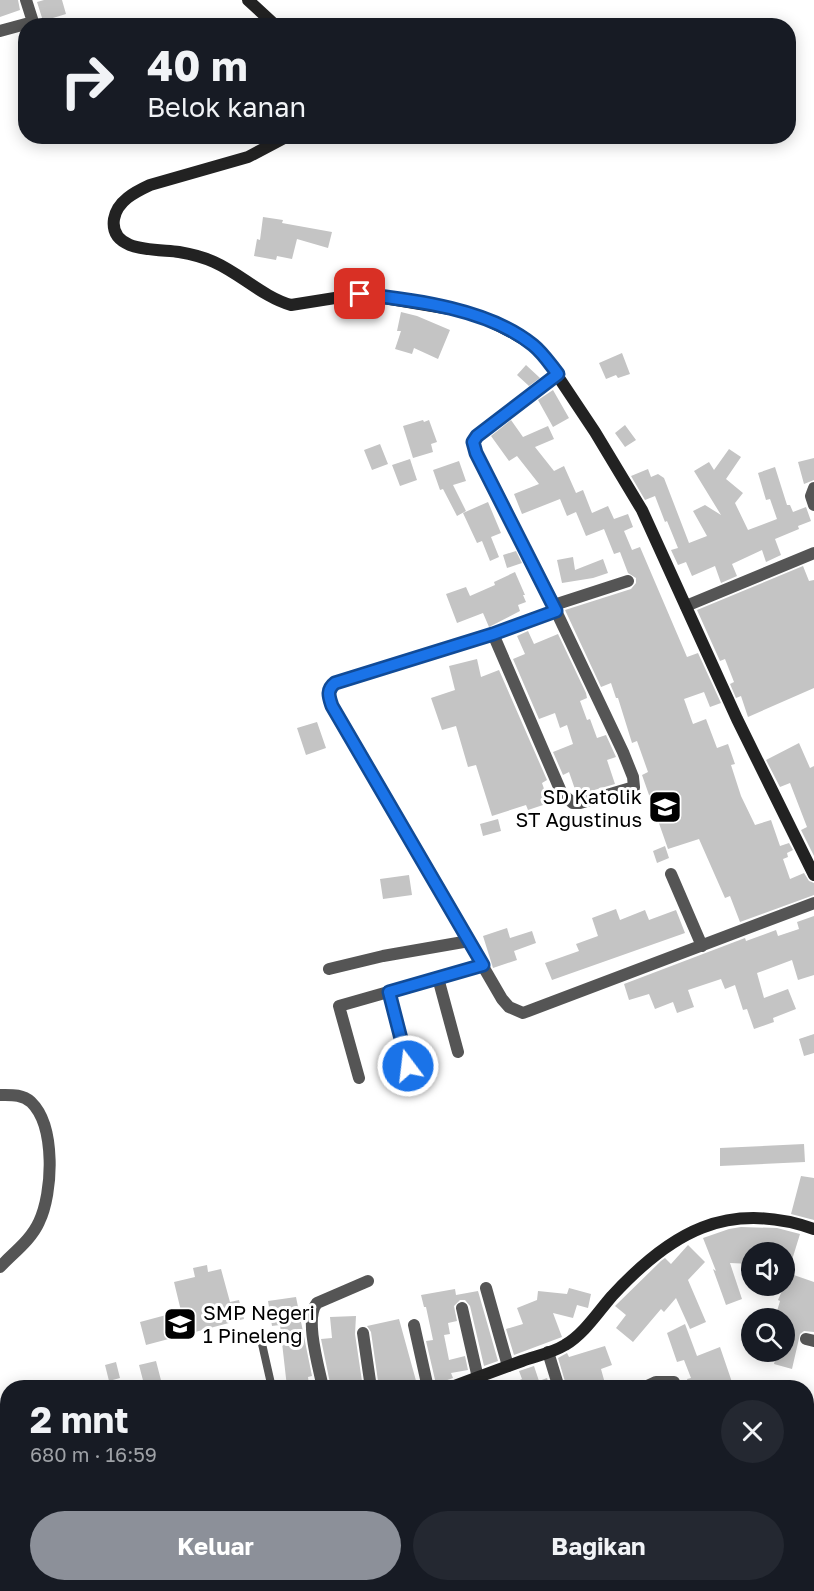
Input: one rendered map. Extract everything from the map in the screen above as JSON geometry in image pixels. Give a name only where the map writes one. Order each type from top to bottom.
[{"type":"street","points":[[26,0],[32,18]]},
{"type":"street","points":[[248,0],[267,18]]},
{"type":"street","points":[[0,31],[18,26]]},
{"type":"street","points":[[273,144],[248,157],[150,185],[138,191],[123,202],[116,213],[114,220],[116,234],[123,242],[135,248],[194,255],[214,262],[236,273],[279,301],[291,305],[360,294],[456,310],[483,318],[533,345],[558,374],[642,510],[741,729],[814,875]]},
{"type":"street","points":[[493,634],[562,794],[573,803],[580,803],[632,789],[635,784],[623,752],[555,608],[476,453],[473,442],[477,436],[558,374]]},
{"type":"street","points":[[814,488],[811,496],[814,505]]},
{"type":"street","points":[[686,606],[814,553]]},
{"type":"street","points":[[628,581],[493,634],[335,683],[330,687],[328,695],[332,706],[509,1007],[523,1013],[814,903]]},
{"type":"street","points":[[671,874],[702,946]]},
{"type":"street","points":[[329,969],[383,956],[469,941]]},
{"type":"street","points":[[359,1078],[339,1006],[483,965]]},
{"type":"street","points":[[438,978],[458,1052]]},
{"type":"street","points":[[389,992],[408,1066]]},
{"type":"street","points":[[0,1095],[16,1095],[31,1102],[40,1116],[50,1160],[47,1198],[38,1224],[32,1234],[0,1267]]},
{"type":"street","points":[[470,1380],[548,1352],[573,1339],[649,1258],[694,1230],[716,1222],[746,1218],[774,1219],[814,1229]]},
{"type":"street","points":[[322,1380],[312,1327],[313,1308],[317,1303],[368,1281]]},
{"type":"street","points":[[486,1288],[508,1366]]},
{"type":"street","points":[[462,1308],[478,1377]]},
{"type":"street","points":[[414,1324],[426,1380]]},
{"type":"street","points":[[363,1334],[370,1380]]},
{"type":"street","points":[[548,1352],[557,1380]]},
{"type":"lane","points":[[260,1335],[270,1380]]},
{"type":"building","points":[[0,0],[18,0],[20,10],[0,17]]},
{"type":"building","points":[[62,0],[66,14],[42,18],[37,2]]},
{"type":"building","points":[[263,217],[283,220],[282,223],[332,232],[328,248],[297,239],[292,259],[277,256],[276,260],[254,256],[257,239],[260,240]]},
{"type":"building","points":[[401,312],[450,330],[438,359],[414,348],[412,354],[395,349],[401,331],[397,331]]},
{"type":"building","points":[[622,353],[630,374],[618,378],[616,375],[606,379],[599,363]]},
{"type":"building","points":[[526,365],[540,378],[529,386],[517,375]]},
{"type":"building","points":[[553,390],[569,418],[553,427],[538,400]]},
{"type":"building","points":[[423,420],[424,422],[429,420],[437,442],[431,444],[433,452],[413,458],[403,426]]},
{"type":"building","points":[[511,420],[523,437],[548,426],[554,439],[535,447],[554,471],[564,466],[576,493],[583,490],[592,513],[608,506],[614,519],[628,514],[633,527],[624,531],[632,550],[640,547],[687,657],[698,653],[721,703],[710,707],[704,692],[684,699],[693,724],[706,719],[717,748],[728,744],[735,764],[731,765],[741,796],[755,825],[771,820],[780,846],[789,843],[793,850],[787,853],[788,857],[783,859],[790,879],[804,873],[809,881],[814,883],[814,895],[740,922],[730,896],[725,898],[699,839],[668,849],[642,775],[648,772],[637,741],[632,743],[611,683],[601,687],[565,610],[631,589],[636,583],[636,578],[628,573],[620,552],[614,554],[604,529],[586,536],[576,512],[567,516],[560,499],[522,514],[514,494],[539,484],[517,456],[509,461],[491,436]]},
{"type":"building","points":[[625,425],[636,440],[625,447],[615,433]]},
{"type":"building","points":[[380,444],[388,464],[372,470],[364,450]]},
{"type":"building","points":[[729,449],[741,457],[726,479],[743,493],[735,503],[748,530],[777,519],[770,499],[766,500],[758,473],[775,467],[787,505],[790,505],[793,512],[806,507],[811,521],[775,539],[781,555],[766,562],[762,550],[732,564],[737,576],[721,583],[715,566],[692,576],[686,562],[678,565],[671,550],[678,548],[655,496],[645,500],[631,476],[648,469],[651,477],[658,474],[664,478],[689,543],[707,536],[693,511],[705,505],[721,515],[694,471],[709,462],[714,470]]},
{"type":"building","points":[[814,458],[814,480],[804,484],[798,462]]},
{"type":"building","points":[[410,459],[417,480],[400,486],[392,465]]},
{"type":"building","points":[[459,461],[466,481],[453,485],[466,511],[457,516],[443,489],[440,490],[433,470]]},
{"type":"building","points":[[488,502],[501,533],[491,537],[499,557],[490,561],[482,541],[477,543],[463,513]]},
{"type":"building","points":[[516,551],[522,563],[507,568],[503,555]]},
{"type":"building","points":[[573,557],[575,570],[603,559],[608,573],[562,583],[557,560]]},
{"type":"building","points":[[803,566],[809,581],[814,580],[814,688],[748,717],[741,696],[736,698],[730,684],[734,682],[725,659],[720,661],[697,610]]},
{"type":"building","points":[[515,572],[526,602],[518,605],[520,611],[489,627],[483,613],[457,623],[446,594],[466,587],[470,596],[495,585],[494,582]]},
{"type":"building","points":[[528,631],[534,644],[558,634],[586,693],[587,698],[580,701],[587,720],[590,719],[597,738],[606,735],[616,757],[607,760],[615,784],[577,795],[569,772],[563,775],[553,752],[573,744],[567,725],[560,728],[555,713],[539,719],[513,659],[525,654],[517,636]]},
{"type":"building","points":[[477,659],[481,677],[499,670],[547,780],[542,783],[549,803],[528,810],[526,805],[492,816],[476,765],[468,767],[456,726],[442,730],[431,698],[455,690],[449,666]]},
{"type":"building","points":[[317,722],[326,748],[306,755],[297,728]]},
{"type":"building","points":[[799,743],[810,768],[814,766],[814,856],[801,830],[807,827],[790,783],[780,787],[766,760]]},
{"type":"building","points":[[498,819],[501,831],[483,836],[480,824]]},
{"type":"building","points":[[665,846],[669,858],[657,863],[653,851]]},
{"type":"building","points":[[409,875],[412,895],[383,899],[380,879]]},
{"type":"building","points":[[616,909],[620,920],[645,910],[649,920],[676,910],[685,933],[552,980],[545,963],[579,951],[576,944],[598,936],[592,918]]},
{"type":"building","points":[[814,916],[814,975],[798,980],[792,960],[757,973],[764,998],[788,989],[796,1009],[773,1018],[774,1022],[754,1029],[747,1009],[743,1010],[735,985],[725,989],[721,979],[688,990],[694,1007],[677,1013],[673,1002],[655,1009],[649,994],[629,1000],[624,984],[745,938],[746,941],[776,930],[778,936],[799,929],[797,922]]},
{"type":"building","points":[[507,928],[510,938],[532,931],[536,943],[514,951],[517,960],[493,968],[483,936]]},
{"type":"building","points":[[814,1034],[814,1053],[804,1056],[799,1039]]},
{"type":"building","points":[[804,1144],[805,1162],[720,1166],[720,1148]]},
{"type":"building","points":[[801,1176],[814,1178],[814,1220],[791,1214]]},
{"type":"building","points":[[777,1228],[800,1234],[795,1250],[795,1242],[741,1242],[741,1264],[730,1263],[742,1299],[726,1305],[703,1238],[729,1229]]},
{"type":"building","points":[[688,1245],[705,1262],[688,1280],[706,1322],[690,1329],[676,1298],[664,1312],[661,1309],[633,1342],[616,1328],[626,1315],[615,1306],[661,1261],[665,1258],[671,1264]]},
{"type":"building","points":[[207,1265],[208,1272],[221,1269],[230,1302],[239,1300],[244,1319],[146,1345],[140,1322],[181,1311],[174,1282],[195,1277],[193,1268]]},
{"type":"building","points":[[795,1275],[814,1282],[814,1332],[804,1331],[800,1334],[795,1356],[795,1308],[778,1308],[780,1301],[778,1300],[780,1296],[795,1296]]},
{"type":"building","points":[[569,1288],[591,1294],[588,1308],[577,1305],[573,1318],[553,1313],[562,1337],[514,1355],[506,1329],[523,1324],[517,1308],[537,1300],[538,1291],[567,1294]]},
{"type":"building","points":[[455,1289],[456,1295],[478,1291],[498,1361],[484,1366],[470,1306],[465,1300],[460,1300],[454,1306],[457,1321],[448,1323],[450,1334],[444,1335],[449,1360],[465,1356],[468,1370],[451,1373],[453,1378],[447,1380],[435,1380],[426,1341],[433,1340],[421,1295]]},
{"type":"building","points":[[296,1297],[312,1376],[308,1377],[308,1380],[286,1380],[280,1325],[272,1326],[268,1301]]},
{"type":"building","points":[[356,1316],[355,1334],[362,1380],[329,1380],[321,1339],[332,1338],[330,1317]]},
{"type":"building","points":[[399,1319],[416,1380],[378,1380],[371,1332],[367,1326]]},
{"type":"building","points":[[685,1324],[697,1356],[720,1347],[731,1380],[687,1380],[691,1378],[684,1360],[677,1362],[667,1333]]},
{"type":"building","points":[[605,1346],[612,1365],[601,1369],[604,1380],[565,1380],[558,1358],[567,1353],[569,1357]]},
{"type":"building","points":[[156,1361],[161,1380],[143,1380],[139,1365]]},
{"type":"building","points":[[116,1362],[120,1378],[109,1380],[105,1365]]},
{"type":"building","points":[[774,1362],[794,1362],[792,1369],[774,1364]]},
{"type":"building","points":[[534,1366],[539,1380],[520,1380],[522,1379],[519,1371]]},
{"type":"place","name":"SD Katolik ST Agustinus","points":[[665,807]]},
{"type":"place","name":"SMP Negeri 1 Pineleng","points":[[180,1324]]},
{"type":"route","points":[[360,294],[456,310],[483,318],[533,345],[558,374],[477,436],[473,442],[474,449],[556,611],[493,634],[335,683],[330,687],[328,695],[332,706],[483,965],[389,992],[408,1066]]}]
